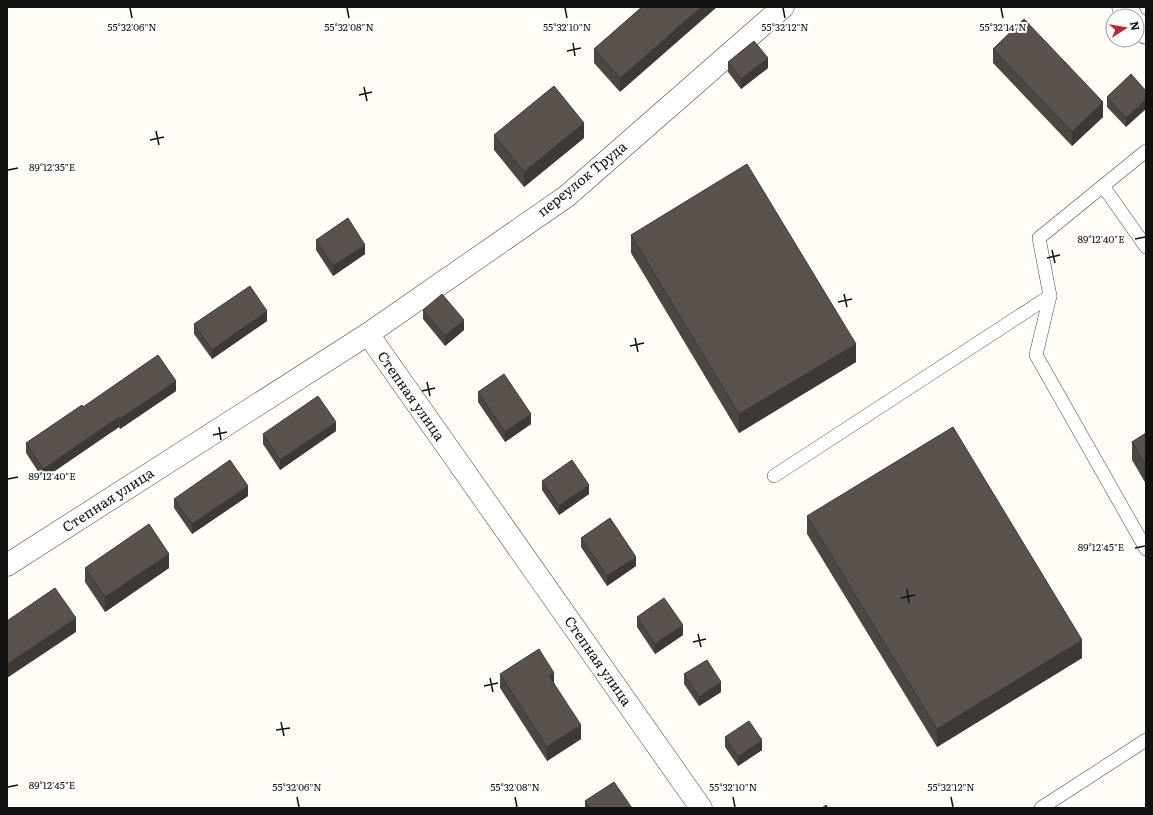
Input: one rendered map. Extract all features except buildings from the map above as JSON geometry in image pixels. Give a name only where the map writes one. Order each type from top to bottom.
[{"type":"street","name":"переулок Труда","points":[[368,334],[567,196],[783,7]]},
{"type":"street","name":"Степная улица","points":[[7,565],[368,334],[701,808]]},
{"type":"lane","points":[[1146,151],[1039,238],[1050,296],[1036,355],[1146,549]]},
{"type":"lane","points":[[1103,186],[1146,247]]},
{"type":"lane","points":[[774,476],[1050,296]]},
{"type":"lane","points":[[1042,808],[1146,740]]}]
